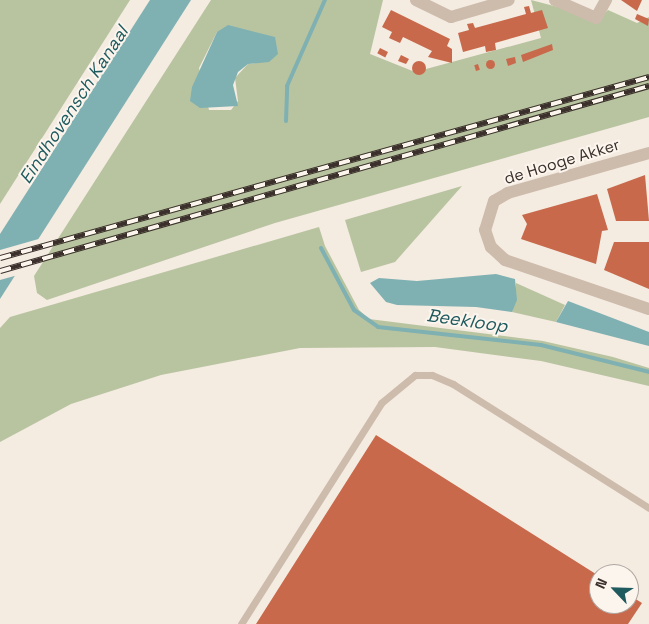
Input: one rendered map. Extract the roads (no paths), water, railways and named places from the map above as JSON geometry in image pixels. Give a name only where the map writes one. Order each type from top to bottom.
[{"type":"street","points":[[416,0],[451,17],[509,0]]},
{"type":"street","points":[[555,0],[596,18],[606,0]]},
{"type":"street","name":"de Hooge Akker","points":[[649,153],[508,193],[494,201],[485,230],[491,247],[505,260],[649,310]]},
{"type":"lane","points":[[241,624],[381,402],[415,375],[432,375],[453,384],[649,508]]},
{"type":"water","points":[[150,0],[191,0],[0,299],[0,234]]},
{"type":"water","points":[[228,25],[275,37],[278,54],[269,62],[248,64],[238,72],[233,85],[238,106],[200,108],[190,101],[192,87],[217,32]]},
{"type":"water","points":[[496,274],[515,279],[517,300],[512,312],[476,307],[397,305],[386,302],[370,283],[379,278],[417,281]]},
{"type":"water","points":[[568,301],[649,332],[649,346],[556,322]]},
{"type":"waterway","name":"Beekloop","points":[[286,121],[287,86],[325,0]]},
{"type":"waterway","name":"Beekloop","points":[[321,248],[354,310],[378,327],[541,345],[649,372]]},
{"type":"railway","points":[[0,258],[649,77]]},
{"type":"railway","points":[[0,271],[649,86]]},
{"type":"water label","name":"Eindhovensch Kanaal","points":[[74,105]]}]
